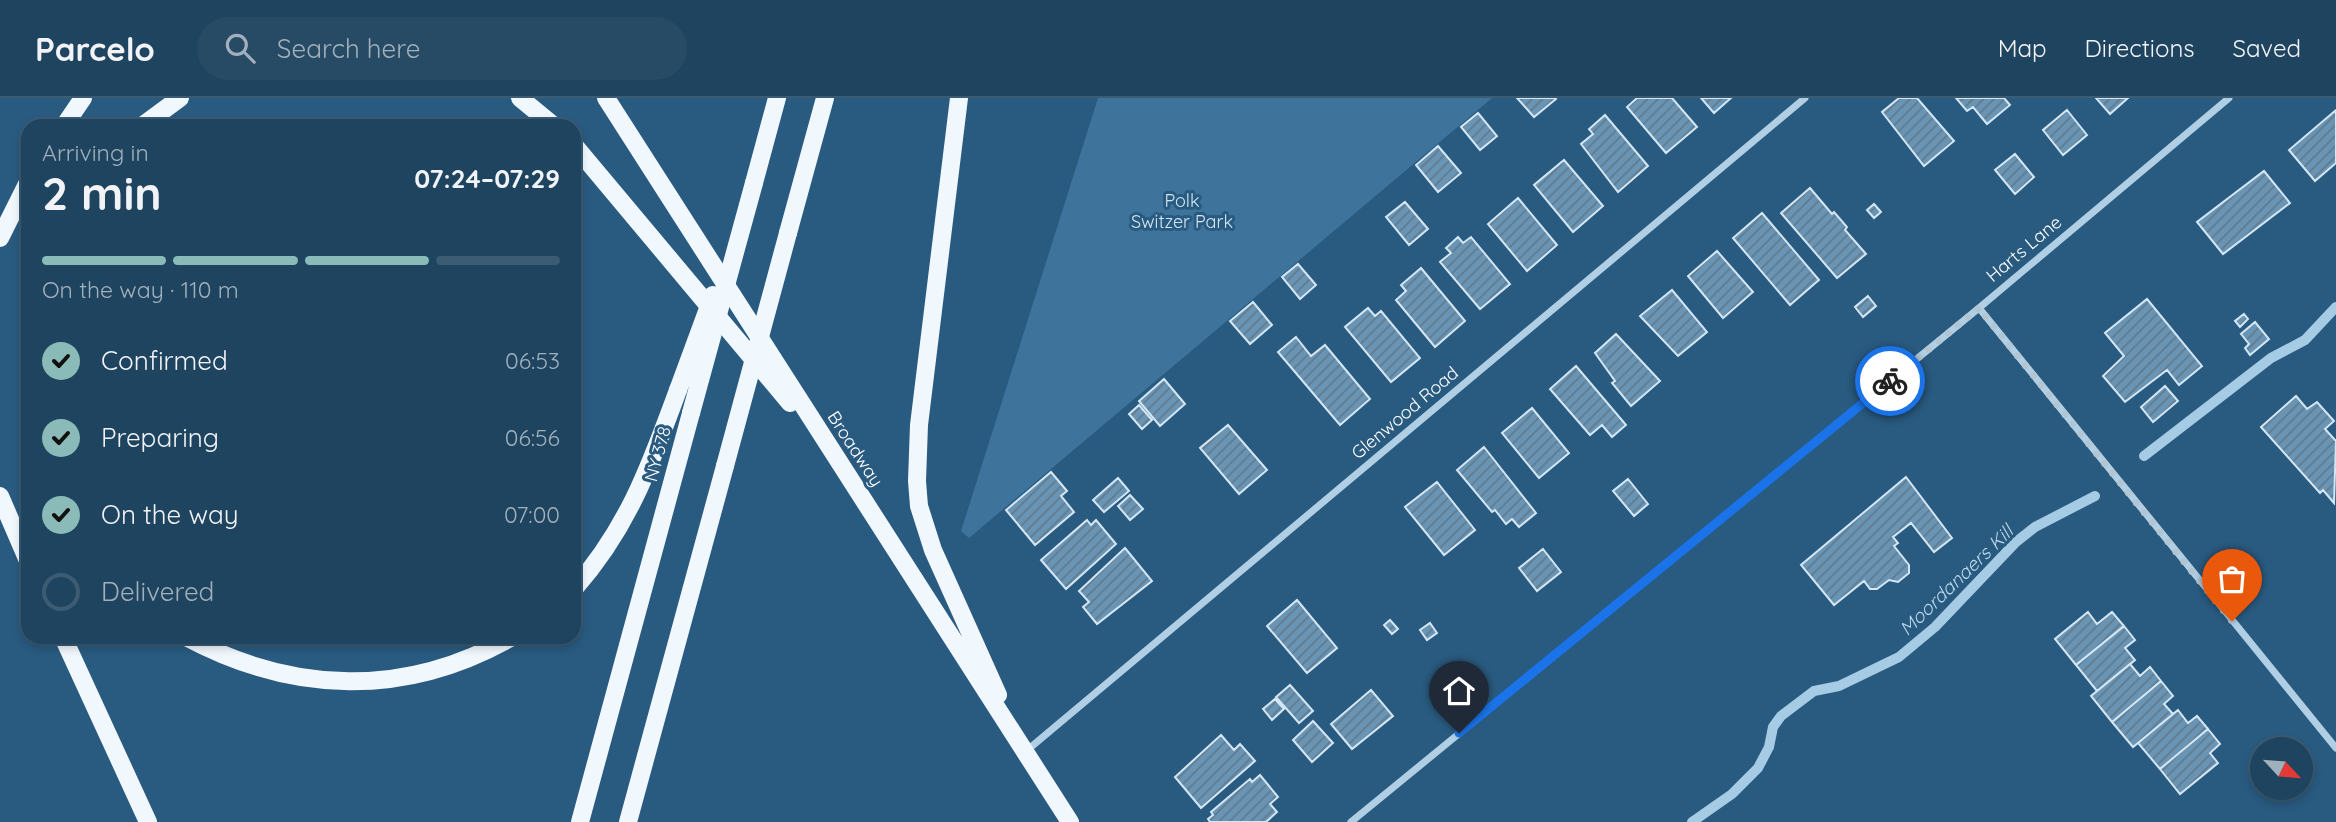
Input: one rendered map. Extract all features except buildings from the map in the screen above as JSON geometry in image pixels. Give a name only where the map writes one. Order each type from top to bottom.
[{"type":"main road","points":[[69,119],[83,98]]},
{"type":"main road","points":[[152,119],[180,98]]},
{"type":"main road","points":[[520,98],[546,119]]},
{"type":"main road","name":"Broadway","points":[[607,98],[1070,822]]},
{"type":"main road","name":"NY 378","points":[[579,822],[777,98]]},
{"type":"main road","points":[[628,822],[825,98]]},
{"type":"main road","points":[[959,98],[917,446],[916,481],[919,506],[933,550],[1024,752]]},
{"type":"main road","points":[[581,153],[838,462]]},
{"type":"main road","points":[[581,581],[624,523],[645,481],[754,183]]},
{"type":"main road","points":[[0,238],[21,196]]},
{"type":"main road","points":[[0,496],[21,545]]},
{"type":"main road","points":[[66,644],[148,822]]},
{"type":"main road","points":[[201,644],[256,669],[302,679],[352,683],[443,669],[500,644]]},
{"type":"street","name":"Glenwood Road","points":[[1024,752],[1805,98]]},
{"type":"street","name":"Harts Lane","points":[[1350,822],[1979,308],[2229,98]]},
{"type":"street","points":[[1979,308],[2336,748]]},
{"type":"green space","name":"Polk Switzer Park","points":[[1098,98],[1492,98],[969,538],[961,531]]},
{"type":"waterway","name":"Moordanaers Kill","points":[[2144,456],[2271,358],[2305,340],[2336,307]]},
{"type":"waterway","name":"Moordanaers Kill","points":[[1692,822],[1732,794],[1758,768],[1769,747],[1773,727],[1781,716],[1814,691],[1839,686],[1899,657],[1935,627],[2016,542],[2035,527],[2095,496]]},
{"type":"way so far","points":[[1890,381],[1979,308],[2232,621]]},
{"type":"route","points":[[1459,733],[1890,381]]}]
